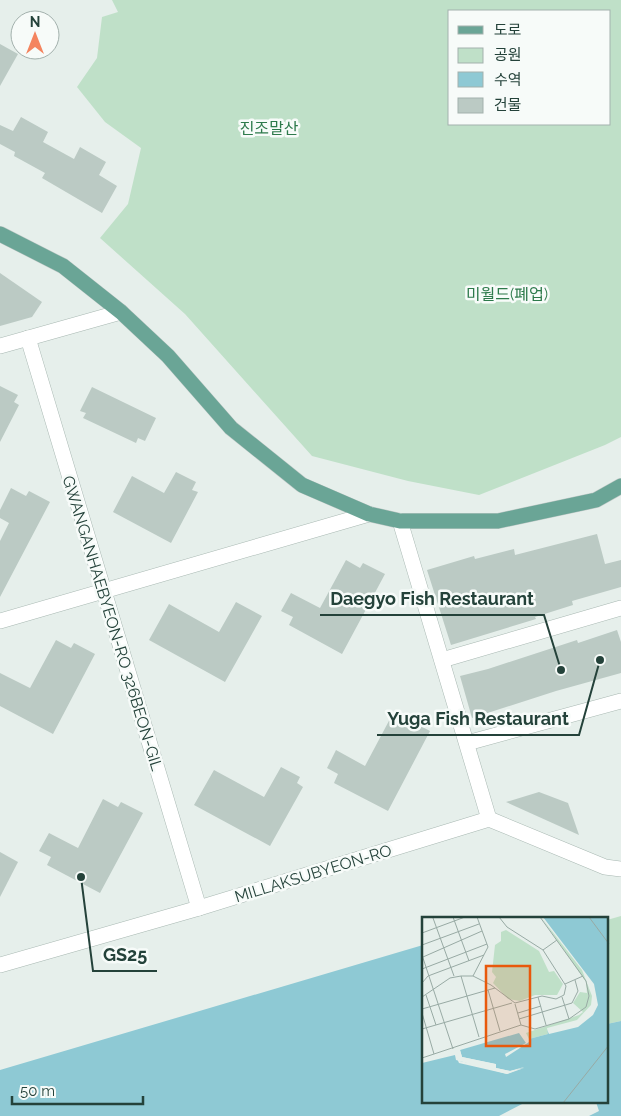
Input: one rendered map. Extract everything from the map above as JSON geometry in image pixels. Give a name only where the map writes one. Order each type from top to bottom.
[{"type":"main road","points":[[0,234],[63,266],[121,312],[168,356],[231,428],[302,485],[369,514],[400,521],[498,521],[596,500],[621,486]]},
{"type":"street","points":[[0,346],[121,312]]},
{"type":"street","name":"GWANGANHAEBYEON-RO 326BEON-GIL","points":[[28,338],[199,908]]},
{"type":"street","points":[[0,621],[369,514]]},
{"type":"street","points":[[400,521],[489,819],[605,867],[621,869]]},
{"type":"street","points":[[442,660],[621,608]]},
{"type":"street","points":[[467,744],[621,701]]},
{"type":"street","name":"MILLAKSUBYEON-RO","points":[[0,965],[199,908],[489,819]]},
{"type":"green space","name":"진조말산","points":[[112,0],[621,0],[621,437],[479,495],[408,481],[312,456],[185,314],[100,238],[128,204],[141,148],[105,122],[77,87],[97,58],[102,17],[118,12]]},
{"type":"green space","points":[[621,916],[621,1021],[608,1024],[608,920]]},
{"type":"water","points":[[422,945],[422,1104],[522,1104],[499,1116],[0,1116],[0,1070]]},
{"type":"water","points":[[621,1021],[621,1116],[589,1116],[599,1111],[597,1104],[608,1104],[608,1024]]},
{"type":"building","points":[[0,44],[10,50],[10,60],[15,60],[0,86]]},
{"type":"building","points":[[21,117],[48,132],[43,142],[74,159],[80,147],[106,162],[99,175],[117,186],[102,213],[42,178],[45,173],[14,156],[15,152],[0,144],[0,125],[13,131]]},
{"type":"building","points":[[0,273],[42,302],[32,317],[0,326]]},
{"type":"building","points":[[0,386],[18,395],[14,402],[19,405],[0,442]]},
{"type":"building","points":[[92,387],[156,418],[145,441],[138,438],[136,443],[83,418],[86,413],[80,411]]},
{"type":"building","points":[[176,472],[196,482],[192,490],[198,492],[171,543],[113,512],[132,476],[164,493]]},
{"type":"building","points":[[11,488],[26,496],[29,491],[50,502],[0,597],[0,541],[9,523],[0,518],[0,510]]},
{"type":"building","points":[[597,534],[605,564],[621,560],[621,587],[572,601],[573,605],[535,617],[536,619],[451,645],[427,570],[474,556],[475,559],[514,549],[515,555]]},
{"type":"building","points":[[346,560],[360,568],[363,563],[385,574],[342,654],[289,625],[293,617],[281,611],[291,593],[320,608]]},
{"type":"building","points":[[236,602],[262,616],[225,682],[149,640],[169,604],[219,632]]},
{"type":"building","points":[[617,630],[621,642],[621,673],[556,691],[472,718],[460,676],[488,669],[577,640],[578,643]]},
{"type":"building","points":[[56,640],[71,648],[74,643],[95,654],[53,734],[0,706],[0,673],[30,688]]},
{"type":"building","points":[[391,717],[406,725],[409,720],[430,731],[388,811],[334,783],[338,774],[327,768],[336,750],[365,766]]},
{"type":"building","points":[[281,767],[300,777],[297,783],[303,787],[270,846],[194,805],[214,770],[264,797]]},
{"type":"building","points":[[539,792],[568,803],[579,835],[506,802]]},
{"type":"building","points":[[103,799],[118,807],[121,802],[143,813],[100,893],[47,865],[51,857],[39,851],[49,833],[78,848]]},
{"type":"building","points":[[0,852],[18,862],[0,897]]},
{"type":"place","name":"Yuga Fish Restaurant","points":[[600,660]]},
{"type":"place","name":"Daegyo Fish Restaurant","points":[[561,670]]},
{"type":"place","name":"GS25","points":[[81,877]]},
{"type":"park label","name":"미월드(폐업)","points":[[507,294]]}]
